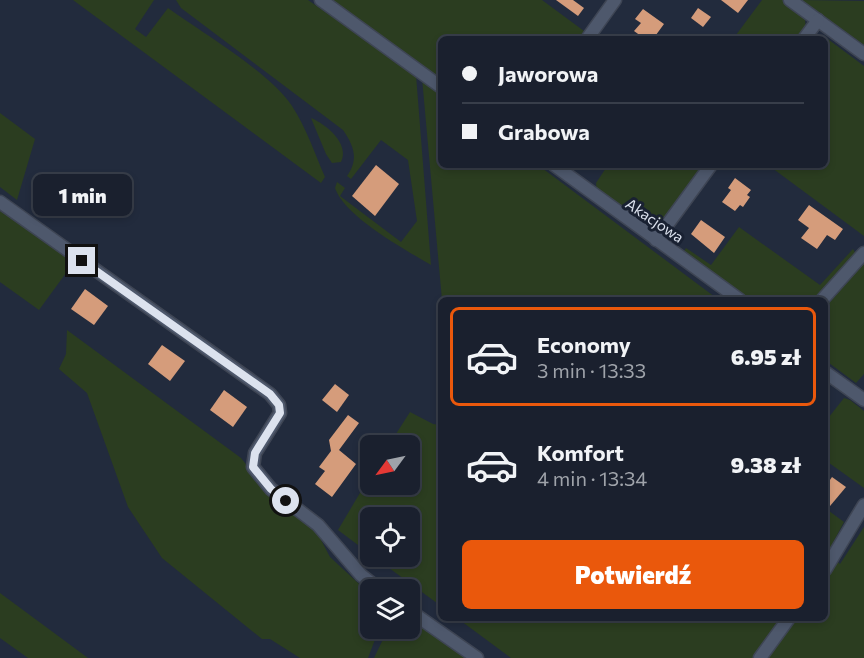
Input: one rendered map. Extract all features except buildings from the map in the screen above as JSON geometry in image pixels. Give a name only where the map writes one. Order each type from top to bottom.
[{"type":"street","points":[[321,0],[438,85]]},
{"type":"street","points":[[589,36],[615,0]]},
{"type":"street","points":[[790,0],[864,54]]},
{"type":"street","points":[[806,36],[818,20]]},
{"type":"street","name":"Akacjowa","points":[[558,168],[656,240],[673,249],[736,297]]},
{"type":"street","points":[[656,240],[709,168]]},
{"type":"street","points":[[0,202],[270,394],[279,405],[280,413],[255,453],[253,467],[271,489],[318,525],[346,560],[368,579]]},
{"type":"street","points":[[825,297],[864,254]]},
{"type":"street","points":[[828,374],[864,400]]},
{"type":"street","points":[[828,565],[864,505]]},
{"type":"street","points":[[420,617],[477,658]]},
{"type":"street","points":[[760,658],[787,621]]},
{"type":"green space","points":[[73,0],[154,0],[135,29],[146,37],[168,8],[252,67],[282,93],[297,114],[325,177],[321,183]]},
{"type":"green space","points":[[176,0],[308,0],[416,75],[431,265],[363,221],[350,210],[341,199],[335,188],[337,182],[345,188],[340,196],[401,242],[417,221],[408,160],[381,140],[351,179],[347,176],[353,164],[354,153],[343,130],[181,8]]},
{"type":"green space","points":[[328,0],[542,0],[584,31],[580,36],[438,36],[438,79]]},
{"type":"green space","points":[[762,0],[783,0],[805,20],[806,29],[800,36],[735,36]]},
{"type":"green space","points":[[801,0],[864,1],[864,45]]},
{"type":"green space","points":[[828,39],[864,66],[864,236],[772,168],[828,168]]},
{"type":"green space","points":[[422,78],[438,90],[438,168],[542,168],[715,297],[442,297]]},
{"type":"green space","points":[[0,113],[35,139],[17,200],[0,187]]},
{"type":"green space","points":[[311,118],[335,136],[342,148],[341,162],[332,163]]},
{"type":"green space","points":[[606,168],[700,168],[663,220],[650,228],[597,192],[596,183]]},
{"type":"green space","points":[[0,211],[74,262],[39,310],[0,282]]},
{"type":"green space","points":[[739,227],[820,285],[853,249],[856,254],[816,297],[743,297],[684,251],[686,248],[711,265]]},
{"type":"green space","points":[[864,262],[864,374],[856,383],[828,362],[828,304]]},
{"type":"green space","points":[[67,330],[241,458],[253,473],[308,523],[319,536],[330,557],[360,585],[360,639],[375,639],[368,658],[300,658],[270,639],[262,639],[162,558],[128,507],[87,393],[59,369],[66,354]]},
{"type":"green space","points":[[844,398],[864,411],[864,488],[828,462],[828,418]]},
{"type":"green space","points":[[410,412],[438,425],[438,604],[420,591],[420,579],[404,579],[388,567],[420,567],[420,507],[360,507],[360,546],[338,530],[360,493],[360,495],[420,495],[420,435],[395,435]]},
{"type":"green space","points":[[828,510],[844,522],[828,552]]},
{"type":"green space","points":[[864,527],[864,658],[511,658],[461,621],[828,621],[828,552],[840,564]]},
{"type":"green space","points":[[0,593],[88,658],[28,658],[0,638]]},
{"type":"green space","points":[[420,624],[466,658],[374,658],[383,639],[420,639]]},
{"type":"route","points":[[82,261],[270,394],[279,405],[280,413],[255,453],[253,467],[271,489],[286,501]]}]
